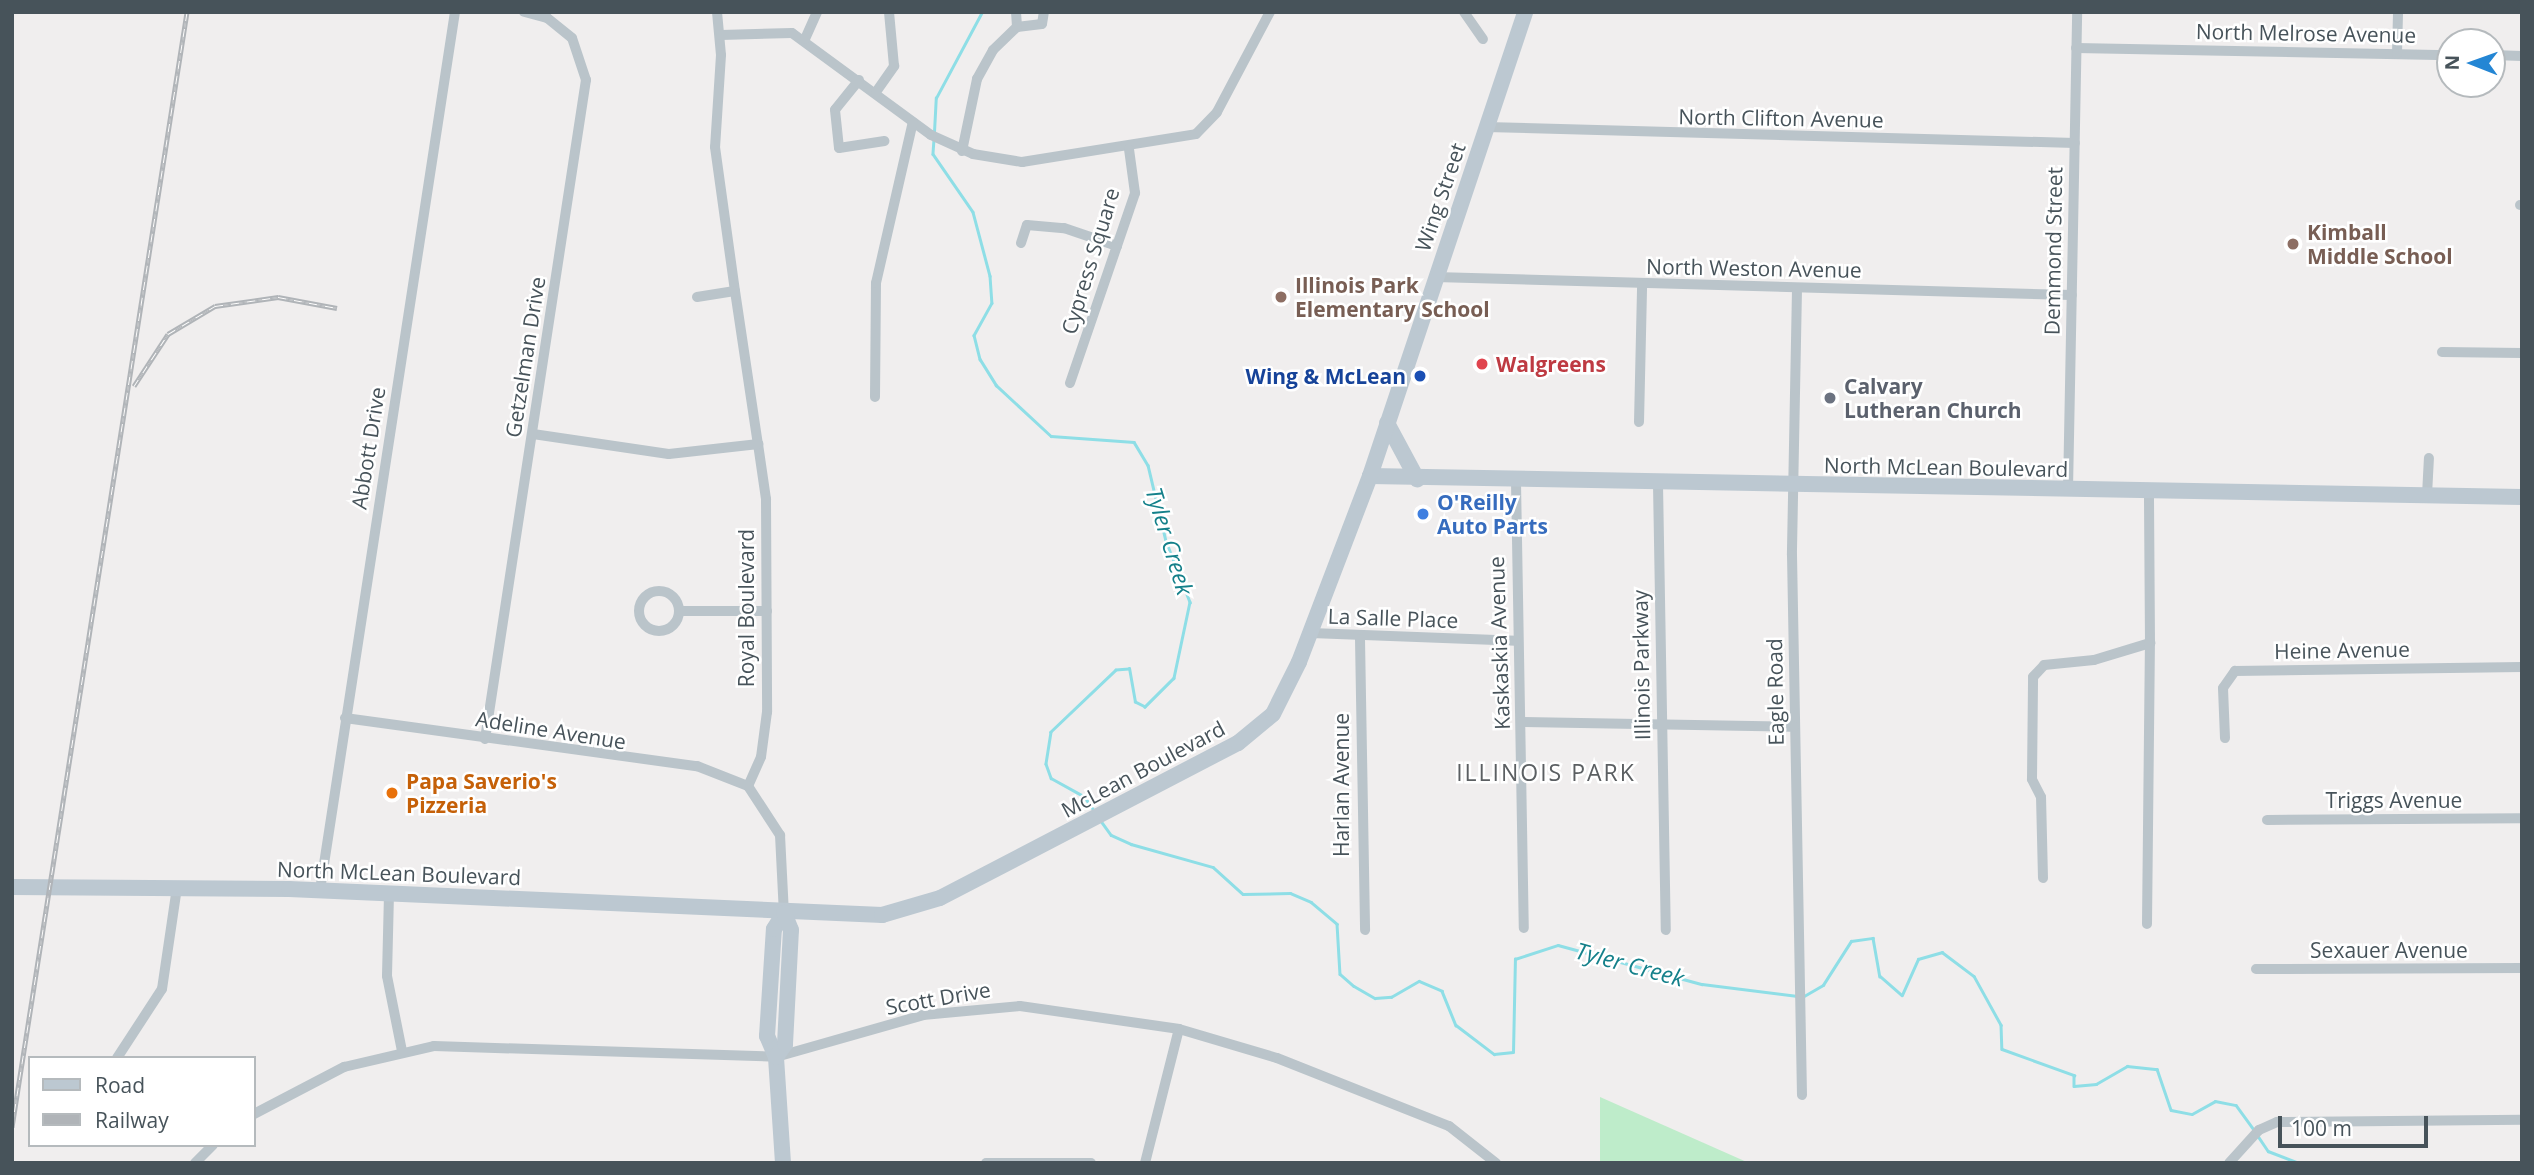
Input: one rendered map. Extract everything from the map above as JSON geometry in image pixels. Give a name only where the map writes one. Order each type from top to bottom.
[{"type":"main road","name":"Wing Street","points":[[1370,476],[1525,12]]},
{"type":"main road","points":[[1387,423],[1417,479]]},
{"type":"main road","name":"North McLean Boulevard","points":[[1370,476],[1516,482],[2522,497]]},
{"type":"main road","name":"McLean Boulevard","points":[[784,913],[852,916],[913,909],[1082,824],[1262,726],[1287,692],[1370,476]]},
{"type":"main road","name":"North McLean Boulevard","points":[[12,887],[320,890],[784,913]]},
{"type":"main road","points":[[783,1163],[776,1057],[785,1044],[791,930],[784,913]]},
{"type":"street","name":"Abbott Drive","points":[[320,890],[455,12]]},
{"type":"street","name":"Getzelman Drive","points":[[485,739],[586,80],[572,38],[547,18],[524,12]]},
{"type":"street","name":"Royal Boulevard","points":[[717,12],[721,35],[715,147],[758,444],[767,611],[765,738],[748,786]]},
{"type":"street","points":[[805,38],[817,12]]},
{"type":"street","points":[[876,92],[894,66],[889,12]]},
{"type":"street","points":[[1016,12],[1017,27]]},
{"type":"street","points":[[962,151],[977,79],[993,50],[1017,27],[1042,24],[1044,12]]},
{"type":"street","points":[[721,35],[776,29],[805,38],[946,144],[962,151],[1022,162],[1186,139],[1211,122],[1270,12]]},
{"type":"street","points":[[1464,12],[1483,38]]},
{"type":"street","name":"Demmond Street","points":[[2068,490],[2077,12]]},
{"type":"street","points":[[2397,54],[2398,12]]},
{"type":"street","name":"North Melrose Avenue","points":[[2076,48],[2436,55]]},
{"type":"street","points":[[859,80],[835,110],[839,148],[884,141]]},
{"type":"street","points":[[874,397],[876,282],[916,124]]},
{"type":"street","name":"North Clifton Avenue","points":[[1486,127],[2075,143]]},
{"type":"street","name":"Cypress Square","points":[[1070,383],[1135,193],[1129,149]]},
{"type":"street","points":[[1021,243],[1027,225],[1064,228],[1117,246]]},
{"type":"street","name":"North Weston Avenue","points":[[1435,276],[1642,285],[2071,295]]},
{"type":"street","points":[[1639,422],[1642,285]]},
{"type":"street","name":"Eagle Road","points":[[1797,289],[1794,727],[1802,1095]]},
{"type":"street","points":[[697,297],[735,291]]},
{"type":"street","points":[[2442,352],[2522,353]]},
{"type":"street","points":[[533,434],[669,454],[758,444]]},
{"type":"street","points":[[2427,495],[2429,458]]},
{"type":"street","name":"Kaskaskia Avenue","points":[[1516,482],[1516,641],[1521,722],[1524,928]]},
{"type":"street","name":"Illinois Parkway","points":[[1658,484],[1666,930]]},
{"type":"street","points":[[2147,924],[2150,643],[2148,491]]},
{"type":"street","points":[[680,611],[767,611]]},
{"type":"street","name":"La Salle Place","points":[[1311,633],[1360,639],[1516,641]]},
{"type":"street","name":"Harlan Avenue","points":[[1360,639],[1365,930]]},
{"type":"street","points":[[2043,878],[2031,707],[2035,671],[2052,663],[2094,660],[2150,643]]},
{"type":"street","name":"Heine Avenue","points":[[2225,738],[2223,688],[2235,671],[2522,667]]},
{"type":"street","name":"Adeline Avenue","points":[[345,718],[697,766],[748,786]]},
{"type":"street","points":[[1521,722],[1794,727]]},
{"type":"street","points":[[748,786],[780,835],[784,913]]},
{"type":"street","name":"Triggs Avenue","points":[[2267,820],[2522,818]]},
{"type":"street","points":[[118,1056],[162,989],[177,887]]},
{"type":"street","points":[[389,894],[387,976],[402,1051]]},
{"type":"street","name":"Sexauer Avenue","points":[[2256,969],[2522,968]]},
{"type":"street","name":"Scott Drive","points":[[256,1113],[319,1077],[402,1051],[502,1043],[776,1057],[923,1015],[984,1006],[1180,1029],[1277,1058],[1448,1126],[1496,1162]]},
{"type":"street","points":[[1146,1163],[1180,1029]]},
{"type":"street","points":[[2229,1163],[2263,1127],[2277,1122],[2522,1120]]},
{"type":"street","points":[[195,1163],[211,1147]]},
{"type":"street","points":[[986,1163],[1091,1163]]},
{"type":"green space","points":[[1600,1097],[1749,1163],[1600,1163]]},
{"type":"waterway","name":"Tyler Creek","points":[[934,132],[936,98],[982,12]]},
{"type":"waterway","name":"Tyler Creek","points":[[934,139],[933,154],[973,212],[990,276],[992,303],[974,335],[980,359],[996,385],[1051,436],[1134,442],[1148,465],[1166,541],[1190,602],[1174,678],[1145,707],[1135,702],[1129,669],[1116,670],[1051,732],[1046,764],[1051,778],[1084,796],[1095,812]]},
{"type":"waterway","name":"Tyler Creek","points":[[1101,821],[1111,835],[1131,844],[1213,867],[1243,894],[1290,893],[1311,902],[1337,924],[1340,974],[1354,986],[1375,998],[1391,997],[1419,981],[1442,991],[1456,1025],[1494,1054],[1513,1052],[1515,959],[1558,945],[1702,984],[1797,996]]},
{"type":"waterway","name":"Tyler Creek","points":[[1804,996],[1823,985],[1851,941],[1873,938],[1880,976],[1902,995],[1918,959],[1942,952],[1974,976],[2001,1025],[2002,1049],[2074,1075],[2074,1086],[2096,1084],[2127,1066],[2157,1069],[2171,1110],[2192,1114],[2215,1101],[2236,1105],[2254,1130]]},
{"type":"waterway","name":"Tyler Creek","points":[[2258,1136],[2268,1151],[2300,1163]]},
{"type":"railway","points":[[12,1127],[187,12]]},
{"type":"railway","points":[[134,386],[168,334],[215,306],[278,297],[337,308]]},
{"type":"place","name":"Kimball Middle School","points":[[2293,244]]},
{"type":"place","name":"Illinois Park Elementary School","points":[[1281,297]]},
{"type":"place","name":"Walgreens","points":[[1482,364]]},
{"type":"place","name":"Wing & McLean","points":[[1420,376]]},
{"type":"place","name":"Calvary Lutheran Church","points":[[1830,398]]},
{"type":"place","name":"O'Reilly Auto Parts","points":[[1423,514]]},
{"type":"place","name":"Papa Saverio's Pizzeria","points":[[392,793]]},
{"type":"district","name":"ILLINOIS PARK","points":[[1546,772]]}]
